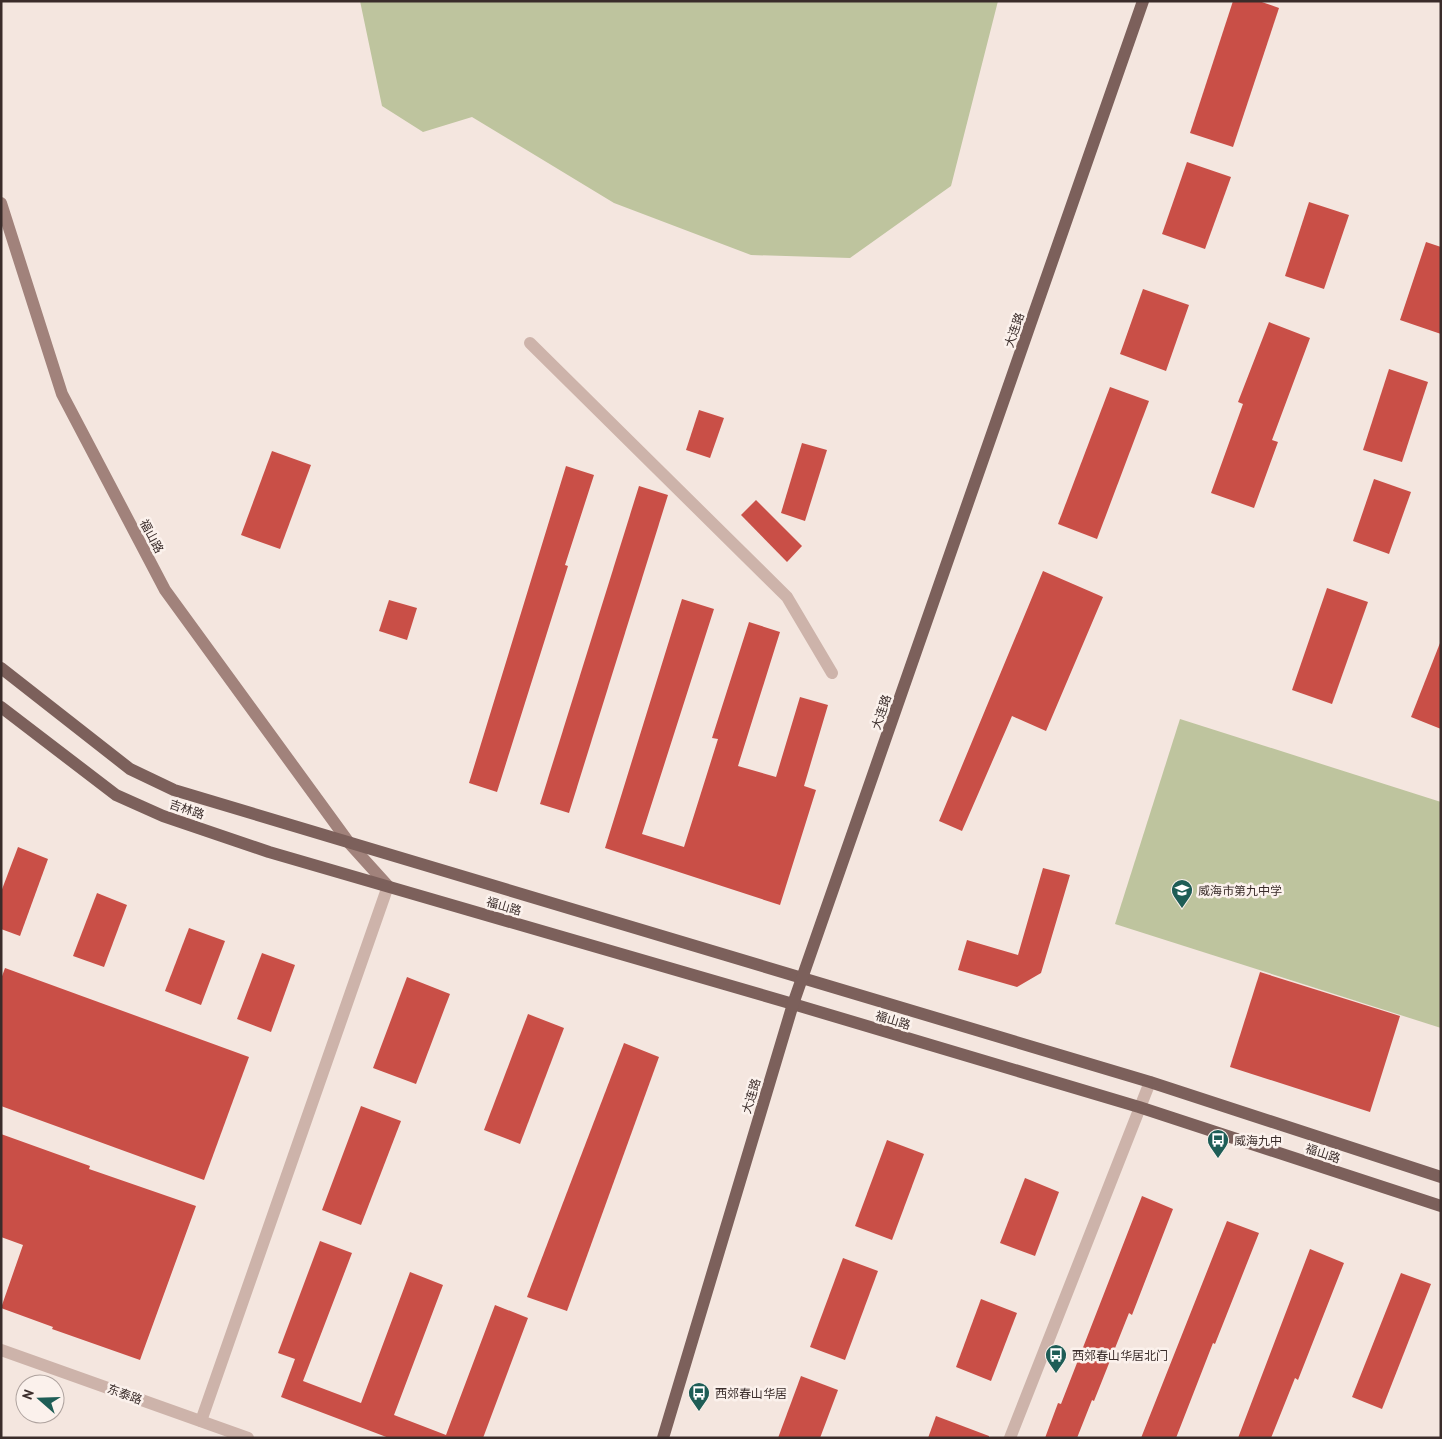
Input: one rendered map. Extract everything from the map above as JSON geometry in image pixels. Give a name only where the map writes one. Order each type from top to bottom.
[{"type":"main road","name":"大连路","points":[[663,1438],[793,1004],[1143,1]]},
{"type":"main road","name":"福山路","points":[[1,203],[62,394],[164,590],[350,844],[388,886],[793,1004],[1139,1108],[1441,1206]]},
{"type":"main road","name":"吉林路","points":[[1,668],[130,769],[174,790],[350,844]]},
{"type":"main road","name":"吉林路","points":[[1,707],[116,794],[163,816],[269,852],[388,886]]},
{"type":"main road","name":"福山路","points":[[350,844],[1150,1082],[1441,1177]]},
{"type":"street","points":[[530,342],[787,596],[832,673]]},
{"type":"street","points":[[201,1421],[388,886]]},
{"type":"street","points":[[1010,1438],[1150,1082]]},
{"type":"street","name":"东泰路","points":[[1,1350],[248,1438]]},
{"type":"green space","points":[[360,1],[998,1],[951,186],[850,258],[751,255],[614,203],[472,117],[423,132],[382,106]]},
{"type":"green space","points":[[1180,719],[1441,802],[1441,1028],[1115,924]]},
{"type":"building","points":[[1233,1],[1259,1],[1279,8],[1233,147],[1190,133]]},
{"type":"building","points":[[1187,162],[1231,177],[1205,249],[1162,234]]},
{"type":"building","points":[[1309,202],[1349,215],[1324,289],[1285,276]]},
{"type":"building","points":[[1426,242],[1441,247],[1441,334],[1400,320]]},
{"type":"building","points":[[1143,289],[1189,305],[1166,371],[1120,354]]},
{"type":"building","points":[[1269,322],[1310,338],[1272,440],[1278,442],[1254,508],[1211,493],[1243,404],[1238,402]]},
{"type":"building","points":[[1389,369],[1428,382],[1402,462],[1363,450]]},
{"type":"building","points":[[1110,387],[1149,401],[1097,539],[1058,524]]},
{"type":"building","points":[[699,410],[724,418],[710,458],[686,450]]},
{"type":"building","points":[[802,443],[827,450],[805,521],[781,513]]},
{"type":"building","points":[[272,451],[311,465],[280,549],[241,535]]},
{"type":"building","points":[[566,466],[594,475],[565,565],[568,566],[497,792],[469,783]]},
{"type":"building","points":[[1374,479],[1411,492],[1389,554],[1353,541]]},
{"type":"building","points":[[639,486],[668,495],[569,813],[540,804]]},
{"type":"building","points":[[756,500],[802,546],[787,562],[741,515]]},
{"type":"building","points":[[1043,571],[1103,597],[1046,731],[1012,716],[962,831],[939,821]]},
{"type":"building","points":[[1327,588],[1368,602],[1332,704],[1292,690]]},
{"type":"building","points":[[682,599],[714,609],[642,834],[684,847],[718,739],[712,738],[749,622],[780,632],[738,766],[776,777],[800,697],[828,705],[804,786],[816,790],[780,905],[605,848]]},
{"type":"building","points":[[389,600],[417,608],[407,640],[379,631]]},
{"type":"building","points":[[1441,643],[1441,729],[1411,717]]},
{"type":"building","points":[[18,847],[48,859],[20,936],[1,929],[1,892]]},
{"type":"building","points":[[1043,868],[1070,875],[1041,973],[1017,987],[958,970],[967,940],[1018,955]]},
{"type":"building","points":[[97,893],[127,905],[104,967],[73,956]]},
{"type":"building","points":[[189,928],[225,941],[201,1005],[165,991]]},
{"type":"building","points":[[262,953],[295,965],[271,1032],[237,1019]]},
{"type":"building","points":[[5,968],[249,1057],[204,1180],[1,1106],[1,979]]},
{"type":"building","points":[[1260,972],[1400,1016],[1370,1112],[1230,1067]]},
{"type":"building","points":[[407,977],[450,994],[416,1084],[373,1068]]},
{"type":"building","points":[[528,1014],[564,1028],[520,1144],[484,1130]]},
{"type":"building","points":[[624,1043],[659,1057],[567,1311],[527,1297]]},
{"type":"building","points":[[361,1106],[401,1121],[361,1225],[322,1210]]},
{"type":"building","points":[[1,1134],[90,1166],[89,1169],[196,1206],[140,1360],[52,1329],[53,1327],[1,1308],[23,1245],[1,1237]]},
{"type":"building","points":[[887,1140],[924,1154],[892,1240],[855,1226]]},
{"type":"building","points":[[1025,1178],[1059,1192],[1035,1256],[1000,1243]]},
{"type":"building","points":[[1142,1196],[1173,1209],[1132,1315],[1129,1313],[1077,1438],[1045,1438],[1058,1403],[1061,1404]]},
{"type":"building","points":[[1227,1221],[1259,1233],[1176,1438],[1141,1438]]},
{"type":"building","points":[[320,1241],[352,1253],[303,1381],[361,1403],[410,1272],[443,1285],[394,1415],[446,1435],[495,1305],[528,1318],[483,1438],[389,1438],[281,1397],[295,1359],[278,1353]]},
{"type":"building","points":[[1310,1249],[1344,1263],[1298,1380],[1295,1378],[1271,1438],[1238,1438]]},
{"type":"building","points":[[843,1258],[878,1271],[845,1360],[810,1347]]},
{"type":"building","points":[[1401,1273],[1431,1284],[1382,1409],[1352,1397]]},
{"type":"building","points":[[981,1299],[1017,1313],[991,1381],[956,1367]]},
{"type":"building","points":[[801,1376],[838,1390],[820,1438],[778,1438]]},
{"type":"building","points":[[936,1416],[989,1436],[989,1438],[928,1438]]},
{"type":"place","name":"威海市第九中学","points":[[1182,909]]},
{"type":"place","name":"威海九中","points":[[1218,1159]]},
{"type":"place","name":"西郊春山华居北门","points":[[1056,1374]]},
{"type":"place","name":"西郊春山华居","points":[[699,1412]]}]
